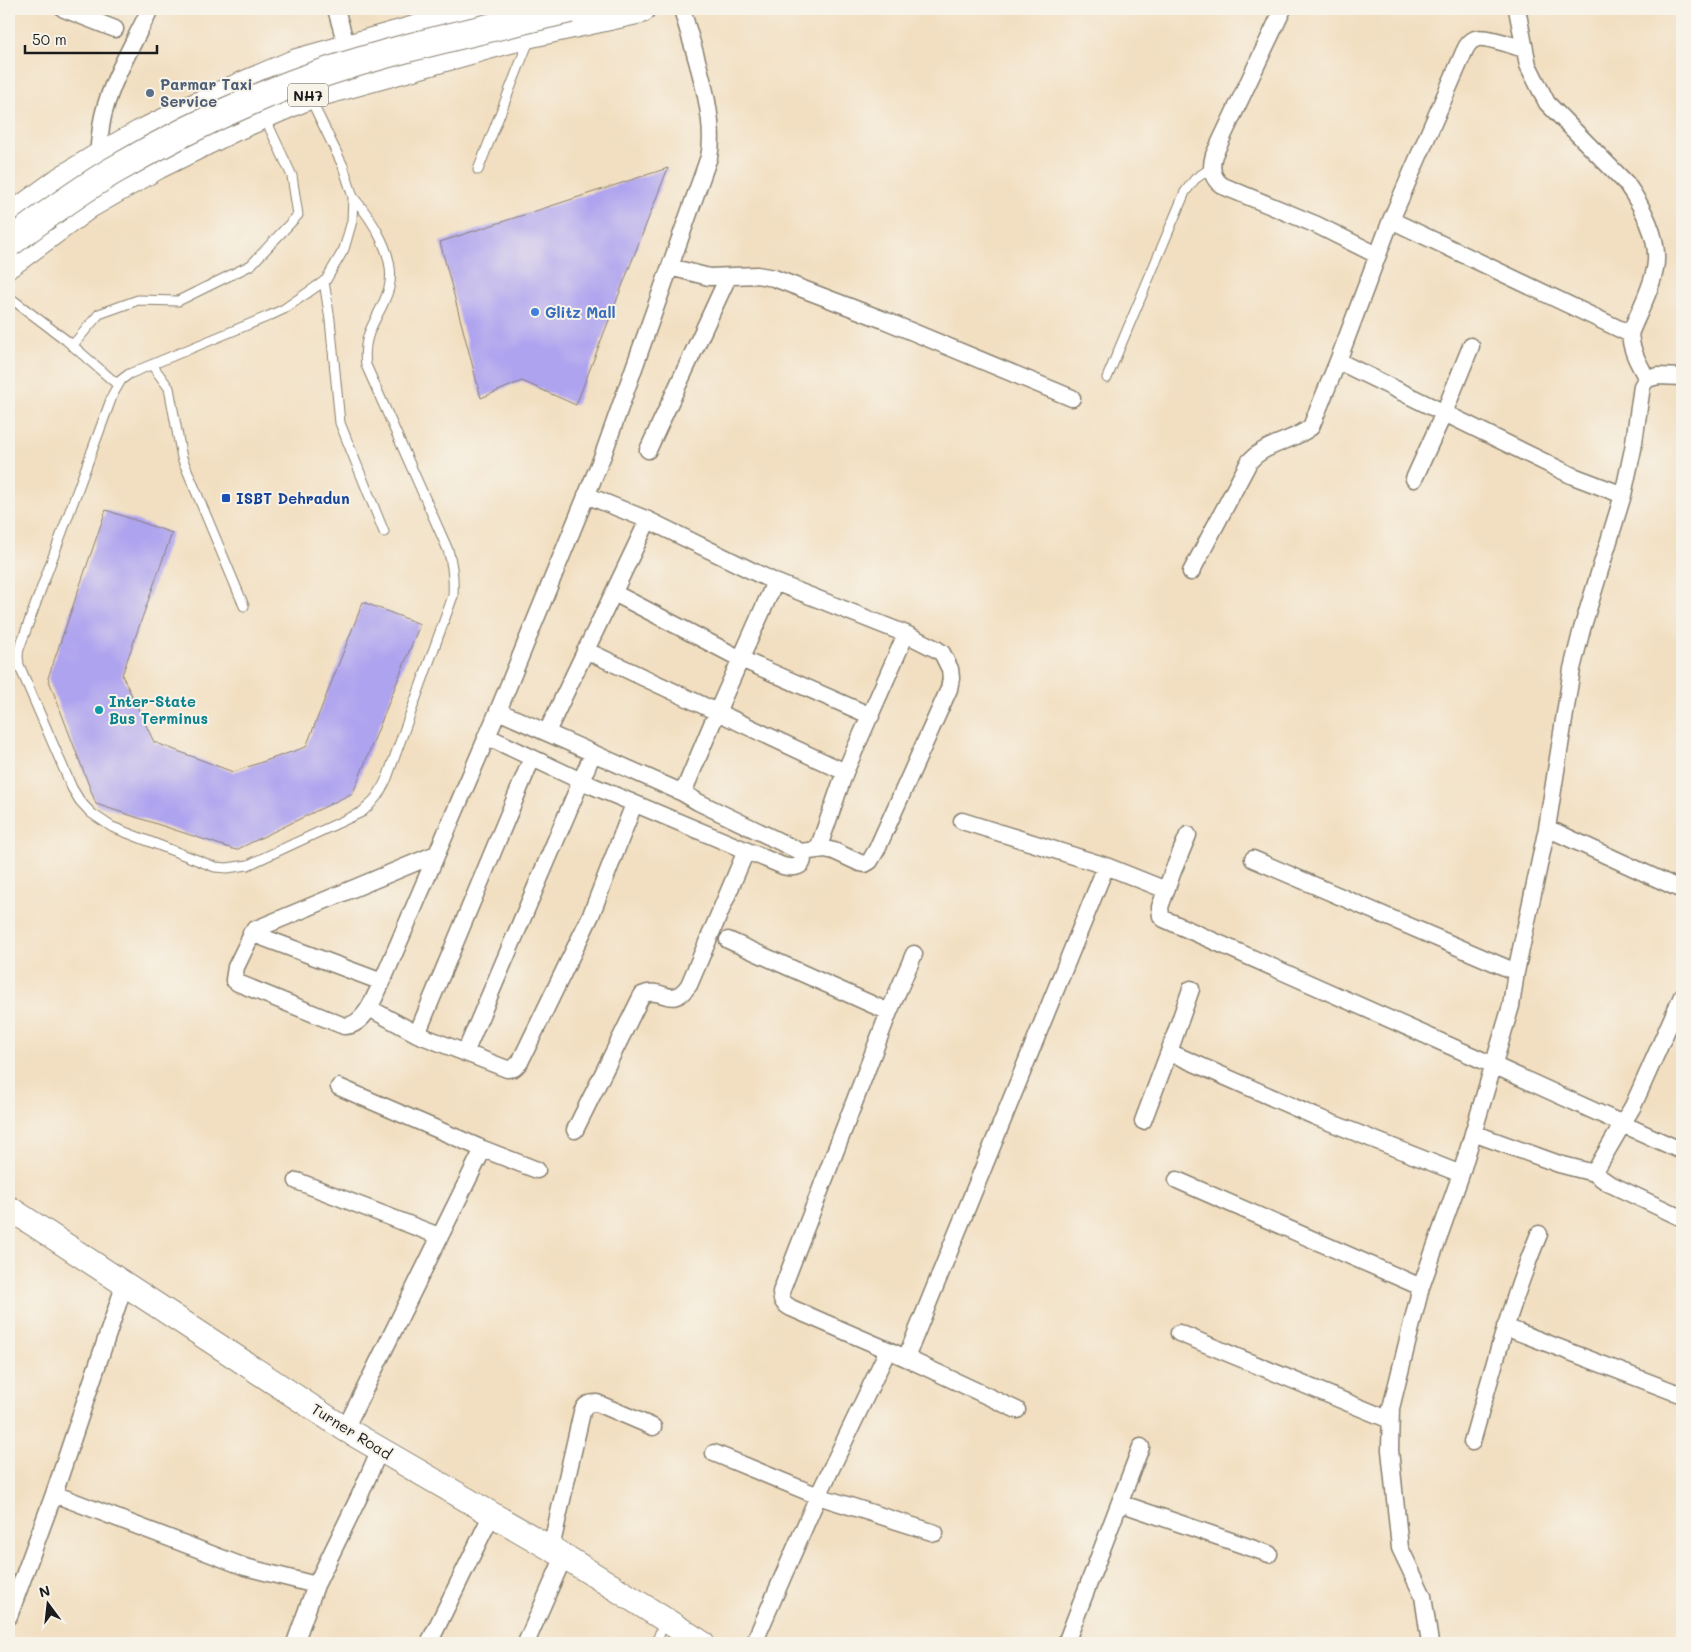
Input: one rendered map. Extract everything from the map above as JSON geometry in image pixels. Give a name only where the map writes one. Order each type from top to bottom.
[{"type":"highway","name":"NH7","points":[[9,219],[61,181],[98,158],[141,134],[217,97],[297,63],[490,9]]},
{"type":"highway","points":[[9,243],[58,206],[110,172],[230,110],[292,84],[345,66],[570,9]]},
{"type":"highway","name":"NH7","points":[[9,263],[89,204],[158,165],[232,128],[308,95],[532,33],[641,9]]},
{"type":"main road","name":"Turner Road","points":[[9,1210],[125,1283],[346,1429],[558,1552],[702,1643]]},
{"type":"street","points":[[64,9],[115,29]]},
{"type":"street","points":[[98,158],[104,109],[150,9]]},
{"type":"street","points":[[336,9],[347,48]]},
{"type":"street","points":[[436,854],[257,928],[251,933],[234,973],[234,980],[344,1026],[357,1022],[369,1008],[382,982],[464,793],[603,455],[709,157],[712,144],[710,124],[704,92],[682,9]]},
{"type":"street","points":[[1282,9],[1214,155],[1211,168],[1217,182],[1223,186],[1317,225],[1377,255]]},
{"type":"street","points":[[1517,9],[1524,49],[1531,73],[1547,103],[1626,183],[1635,196],[1650,227],[1657,259],[1655,271],[1630,334],[1630,342],[1636,358],[1647,379]]},
{"type":"street","points":[[1191,572],[1249,462],[1261,451],[1304,433],[1311,427],[1391,220],[1469,43],[1475,39],[1482,38],[1524,49]]},
{"type":"street","points":[[1391,220],[1630,334]]},
{"type":"street","points":[[670,267],[699,276],[757,275],[774,278],[884,320],[1072,398]]},
{"type":"street","points":[[648,450],[728,277]]},
{"type":"street","points":[[1414,479],[1444,414],[1471,346]]},
{"type":"street","points":[[1338,361],[1573,476],[1623,495]]},
{"type":"street","points":[[1430,1643],[1423,1596],[1400,1548],[1390,1450],[1390,1420],[1394,1391],[1421,1287],[1461,1174],[1512,1006],[1516,972],[1546,828],[1572,669],[1582,629],[1623,495],[1633,449],[1641,390],[1647,379],[1658,376],[1682,377]]},
{"type":"street","points":[[498,711],[683,793],[801,852],[818,849],[834,851],[863,864],[870,861],[949,689],[952,678],[942,653],[906,634],[775,582],[648,520],[586,495]]},
{"type":"street","points":[[547,732],[648,520]]},
{"type":"street","points":[[683,793],[775,582]]},
{"type":"street","points":[[614,593],[741,658],[871,716]]},
{"type":"street","points":[[818,849],[845,772],[906,634]]},
{"type":"street","points":[[585,650],[845,772]]},
{"type":"street","points":[[486,736],[581,781],[783,866],[795,867],[800,864],[803,857],[801,852]]},
{"type":"street","points":[[465,1054],[593,753]]},
{"type":"street","points":[[417,1034],[532,758]]},
{"type":"street","points":[[688,827],[698,802]]},
{"type":"street","points":[[369,1008],[417,1034],[465,1054],[507,1068],[514,1068],[520,1062],[591,915],[634,804]]},
{"type":"street","points":[[962,821],[1106,866],[1166,890]]},
{"type":"street","points":[[1546,828],[1682,890]]},
{"type":"street","points":[[1188,835],[1160,907],[1161,916],[1164,919],[1682,1151]]},
{"type":"street","points":[[575,1130],[642,995],[648,992],[656,992],[673,998],[679,996],[689,985],[746,850]]},
{"type":"street","points":[[1253,858],[1516,972]]},
{"type":"street","points":[[906,1358],[1106,866]]},
{"type":"street","points":[[251,933],[382,982]]},
{"type":"street","points":[[728,940],[888,1012]]},
{"type":"street","points":[[914,954],[888,1012],[781,1292],[781,1299],[784,1304],[791,1308],[906,1358],[1017,1410]]},
{"type":"street","points":[[1143,1121],[1191,989]]},
{"type":"street","points":[[1594,1173],[1623,1124],[1661,1046],[1682,996]]},
{"type":"street","points":[[1169,1052],[1314,1116],[1461,1174]]},
{"type":"street","points":[[339,1087],[483,1149],[537,1170]]},
{"type":"street","points":[[1473,1133],[1558,1164],[1594,1173],[1608,1183],[1682,1218]]},
{"type":"street","points":[[346,1429],[483,1149]]},
{"type":"street","points":[[1177,1180],[1421,1287]]},
{"type":"street","points":[[297,1181],[439,1236]]},
{"type":"street","points":[[1472,1442],[1505,1327],[1539,1234]]},
{"type":"street","points":[[9,1616],[54,1494],[125,1283]]},
{"type":"street","points":[[1505,1327],[1682,1395]]},
{"type":"street","points":[[1179,1333],[1390,1420]]},
{"type":"street","points":[[754,1643],[818,1496],[888,1350]]},
{"type":"street","points":[[526,1643],[558,1552],[582,1412],[585,1406],[597,1403],[653,1427]]},
{"type":"street","points":[[1066,1643],[1141,1447]]},
{"type":"street","points":[[296,1643],[316,1586],[380,1449]]},
{"type":"street","points":[[714,1452],[818,1496],[935,1533]]},
{"type":"street","points":[[54,1494],[245,1567],[316,1586]]},
{"type":"street","points":[[1120,1503],[1268,1554]]},
{"type":"street","points":[[429,1643],[492,1514]]},
{"type":"lane","points":[[478,170],[532,33]]},
{"type":"lane","points":[[297,63],[308,95],[343,166],[352,197],[352,221],[344,249],[324,281],[284,309],[125,376],[113,394],[18,656],[19,665],[72,788],[90,813],[112,827],[214,867],[227,868],[248,865],[362,812],[372,804],[387,778],[453,596],[453,565],[448,550],[366,365],[367,336],[389,289],[390,275],[386,251],[380,238],[366,213],[352,197]]},
{"type":"lane","points":[[72,346],[99,314],[138,300],[178,301],[251,265],[298,215],[292,176],[263,115]]},
{"type":"lane","points":[[1107,378],[1185,192],[1195,179],[1211,168]]},
{"type":"lane","points":[[324,281],[330,320],[340,423],[384,532]]},
{"type":"lane","points":[[9,297],[118,385]]},
{"type":"lane","points":[[152,365],[169,388],[182,458],[244,606]]},
{"type":"lane","points":[[656,1643],[665,1620]]},
{"type":"building","name":"Glitz Mall","points":[[668,168],[576,405],[522,381],[481,398],[440,242]]},
{"type":"building","name":"Inter-State Bus Terminus","points":[[106,510],[172,533],[122,675],[154,742],[233,772],[306,747],[363,602],[420,624],[353,793],[236,850],[96,804],[48,678]]},
{"type":"place","name":"Parmar Taxi Service","points":[[150,93]]},
{"type":"place","name":"Glitz Mall","points":[[535,312]]},
{"type":"place","name":"ISBT Dehradun","points":[[226,498]]},
{"type":"place","name":"Inter-State Bus Terminus","points":[[99,710]]}]
